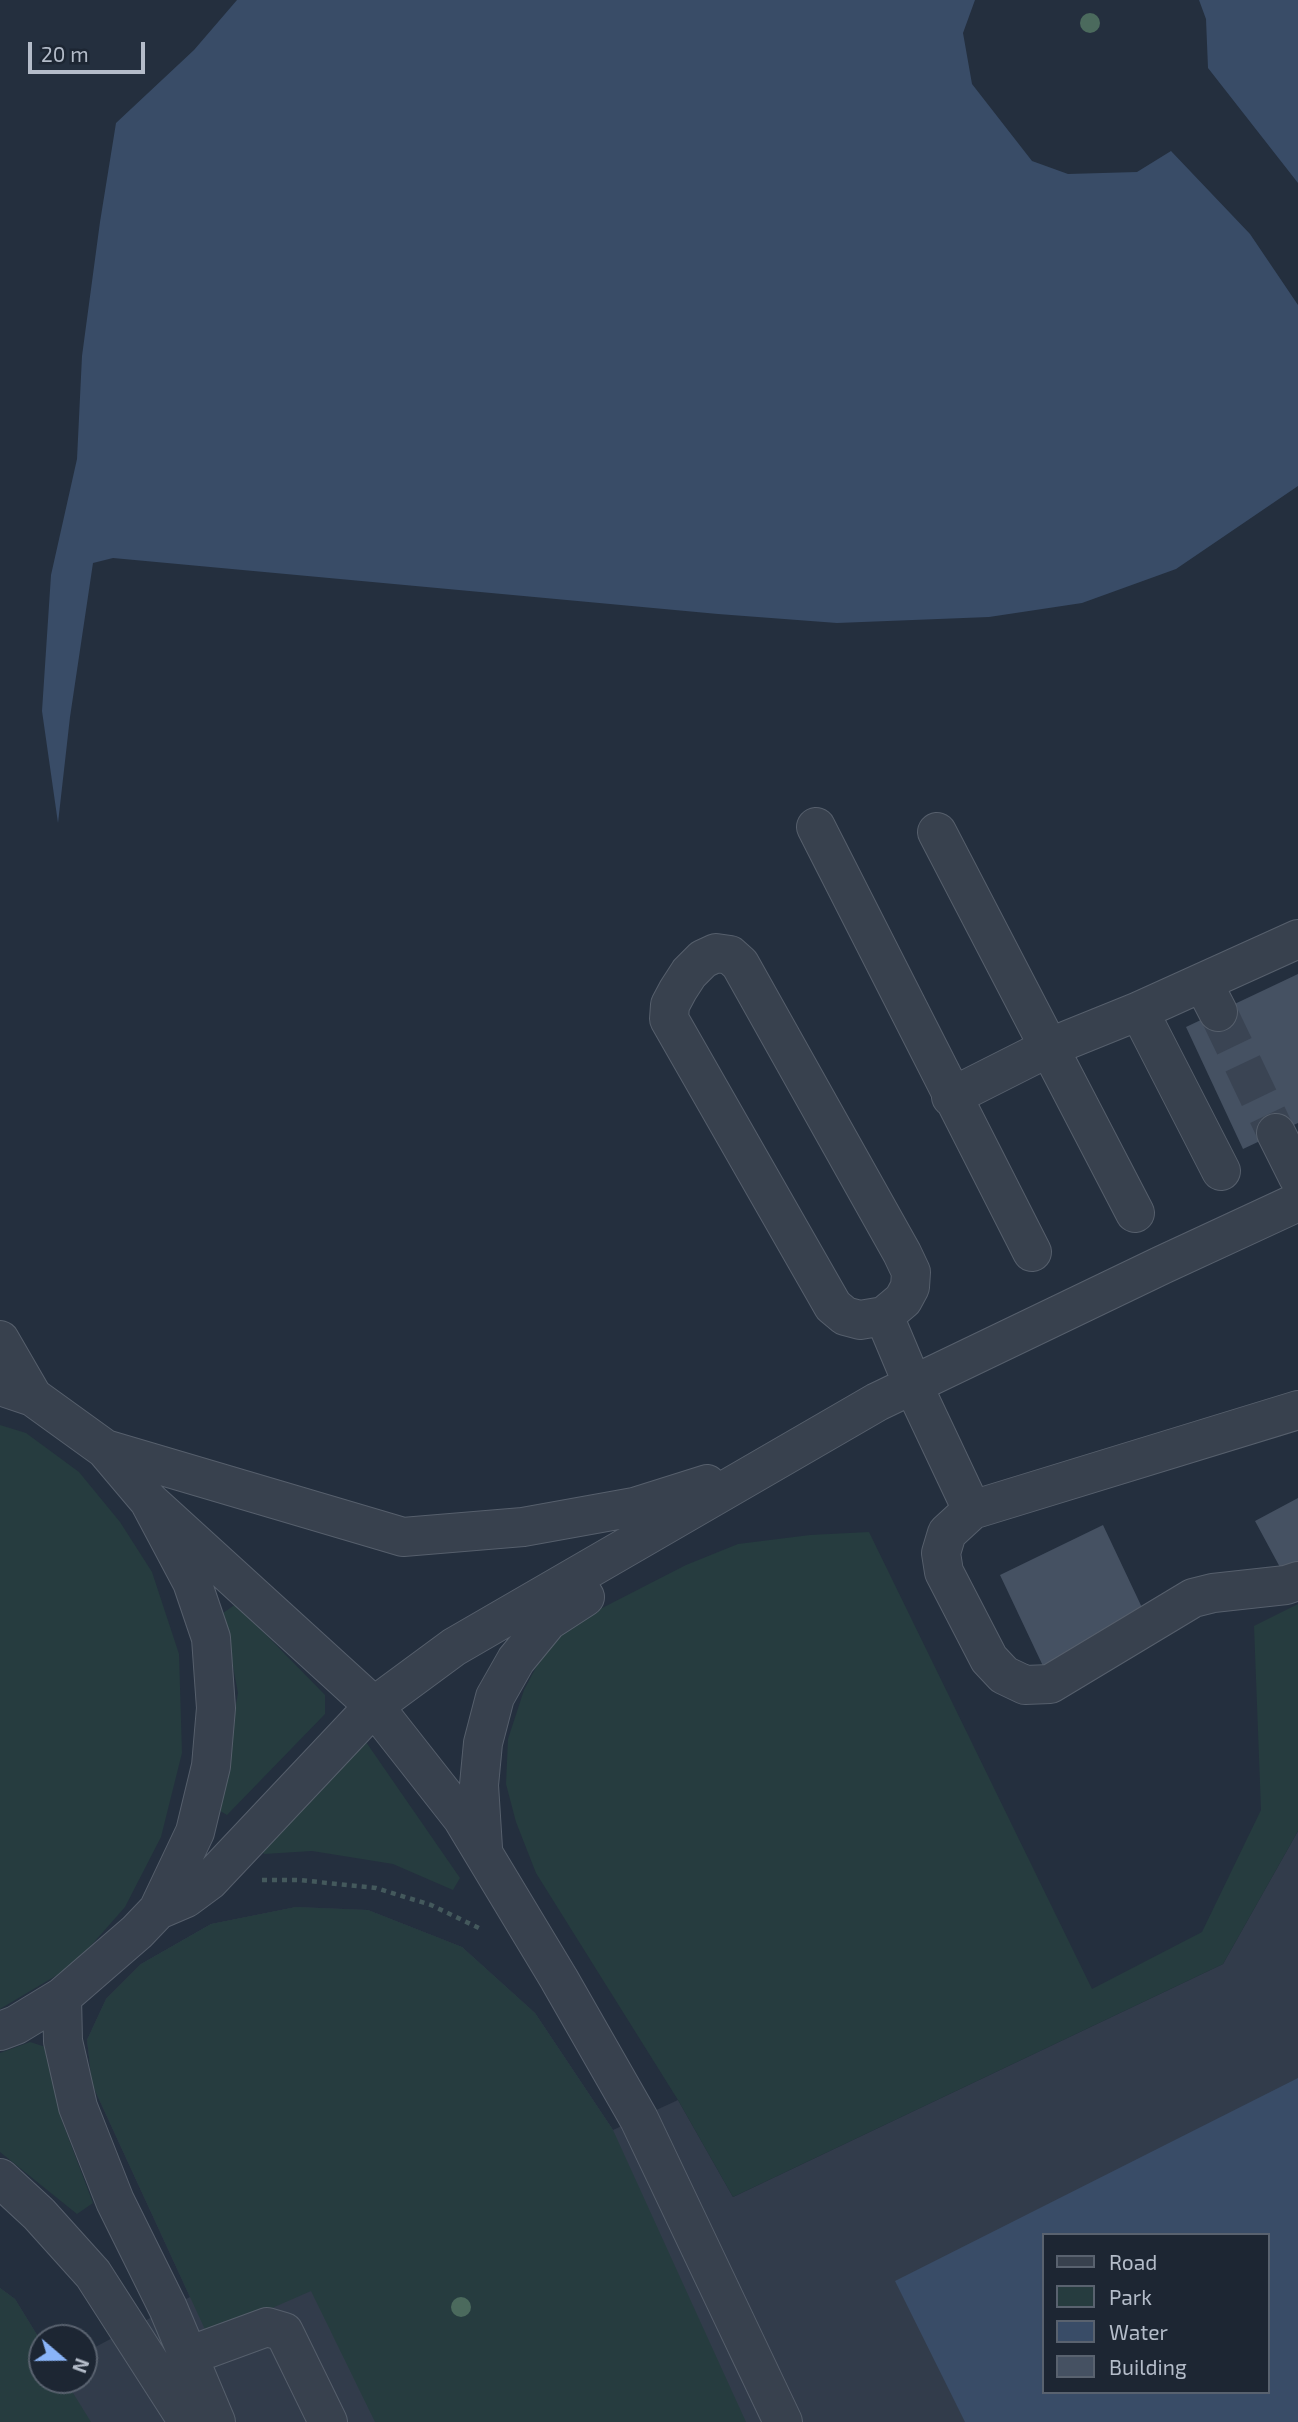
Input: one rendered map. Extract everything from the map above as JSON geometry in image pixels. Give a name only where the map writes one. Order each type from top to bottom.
[{"type":"street","points":[[816,827],[1032,1252]]},
{"type":"street","points":[[937,832],[1135,1213]]},
{"type":"street","points":[[951,1097],[1049,1047],[1139,1011],[1211,997],[1295,949]]},
{"type":"street","points":[[716,953],[730,955],[740,964],[902,1252],[911,1272],[910,1287],[903,1300],[884,1316],[860,1320],[845,1316],[832,1306],[669,1019],[670,1005],[689,973],[703,959],[716,953]]},
{"type":"street","points":[[1139,1011],[1221,1171]]},
{"type":"street","points":[[1276,1133],[1298,1177]]},
{"type":"street","points":[[158,1910],[186,1898],[209,1881],[374,1706],[454,1647],[877,1402],[1298,1202]]},
{"type":"street","points":[[884,1316],[972,1510]]},
{"type":"street","points":[[0,1340],[17,1392],[105,1449],[403,1537],[523,1527],[634,1507],[775,1463]]},
{"type":"street","points":[[1298,1410],[972,1510],[947,1533],[941,1553],[944,1572],[989,1659],[1004,1675],[1025,1685],[1050,1684],[1193,1598],[1213,1593],[1286,1585],[1298,1580]]},
{"type":"street","points":[[105,1449],[149,1501],[374,1706],[462,1818],[639,2119],[783,2422]]},
{"type":"street","points":[[483,1850],[479,1785],[483,1743],[495,1697],[516,1660],[548,1621],[775,1463]]},
{"type":"street","points":[[0,2031],[16,2025],[62,1997],[137,1932],[158,1910],[195,1832],[211,1766],[216,1707],[211,1638],[192,1582],[149,1501]]},
{"type":"street","points":[[62,1997],[63,2041],[78,2107],[114,2201],[168,2308],[215,2422]]},
{"type":"street","points":[[0,2178],[39,2214],[93,2274],[188,2422]]},
{"type":"street","points":[[188,2356],[267,2328],[284,2332],[328,2422]]},
{"type":"path","points":[[209,1881],[299,1880],[376,1888],[431,1905],[488,1932]]},
{"type":"shaded area","points":[[1298,1831],[1298,2422],[0,2422],[0,2288],[15,2299],[30,2324],[28,2324],[28,2394],[98,2394],[98,2346],[190,2297],[92,2084],[87,2040],[106,1999],[141,1964],[211,1924],[296,1907],[368,1910],[462,1947],[535,2013],[613,2130],[678,2100],[733,2197],[1223,1964]]},
{"type":"green space","points":[[0,1425],[26,1433],[79,1472],[120,1522],[152,1572],[179,1654],[182,1753],[161,1837],[125,1907],[74,1965],[0,2009]]},
{"type":"green space","points":[[869,1532],[1092,1989],[1202,1932],[1261,1810],[1254,1626],[1298,1604],[1298,1831],[1223,1964],[733,2197],[678,2100],[536,1873],[516,1822],[506,1784],[508,1739],[524,1690],[541,1658],[571,1624],[686,1565],[738,1544],[810,1535]]},
{"type":"green space","points":[[236,1604],[325,1695],[325,1714],[227,1815],[217,1809],[238,1693],[223,1613]]},
{"type":"green space","points":[[366,1742],[460,1878],[453,1890],[393,1864],[312,1851],[264,1854],[256,1840]]},
{"type":"green space","points":[[296,1907],[368,1910],[462,1947],[535,2013],[613,2130],[746,2422],[375,2422],[311,2291],[208,2336],[92,2084],[87,2040],[106,1999],[141,1964],[211,1924]]},
{"type":"green space","points":[[30,2042],[49,2048],[62,2121],[93,2203],[77,2214],[0,2152],[0,2053]]},
{"type":"green space","points":[[0,2288],[15,2299],[30,2324],[28,2324],[28,2394],[74,2394],[91,2422],[0,2422]]},
{"type":"water","points":[[237,0],[975,0],[963,33],[972,84],[1032,161],[1068,174],[1137,172],[1171,151],[1250,234],[1298,305],[1298,486],[1176,569],[1082,603],[989,617],[837,623],[113,558],[93,563],[70,717],[58,823],[42,711],[51,575],[77,459],[82,356],[116,123],[194,50]]},
{"type":"water","points":[[1199,0],[1298,0],[1298,183],[1208,68],[1206,19]]},
{"type":"water","points":[[1298,2078],[1298,2422],[965,2422],[895,2281]]},
{"type":"building","points":[[1298,974],[1298,1123],[1243,1149],[1186,1027]]},
{"type":"building","points":[[1298,1498],[1298,1563],[1282,1571],[1255,1521]]},
{"type":"building","points":[[1103,1525],[1146,1616],[1043,1666],[1000,1575]]},
{"type":"tunnel","points":[[1218,1012],[1276,1133]]}]
